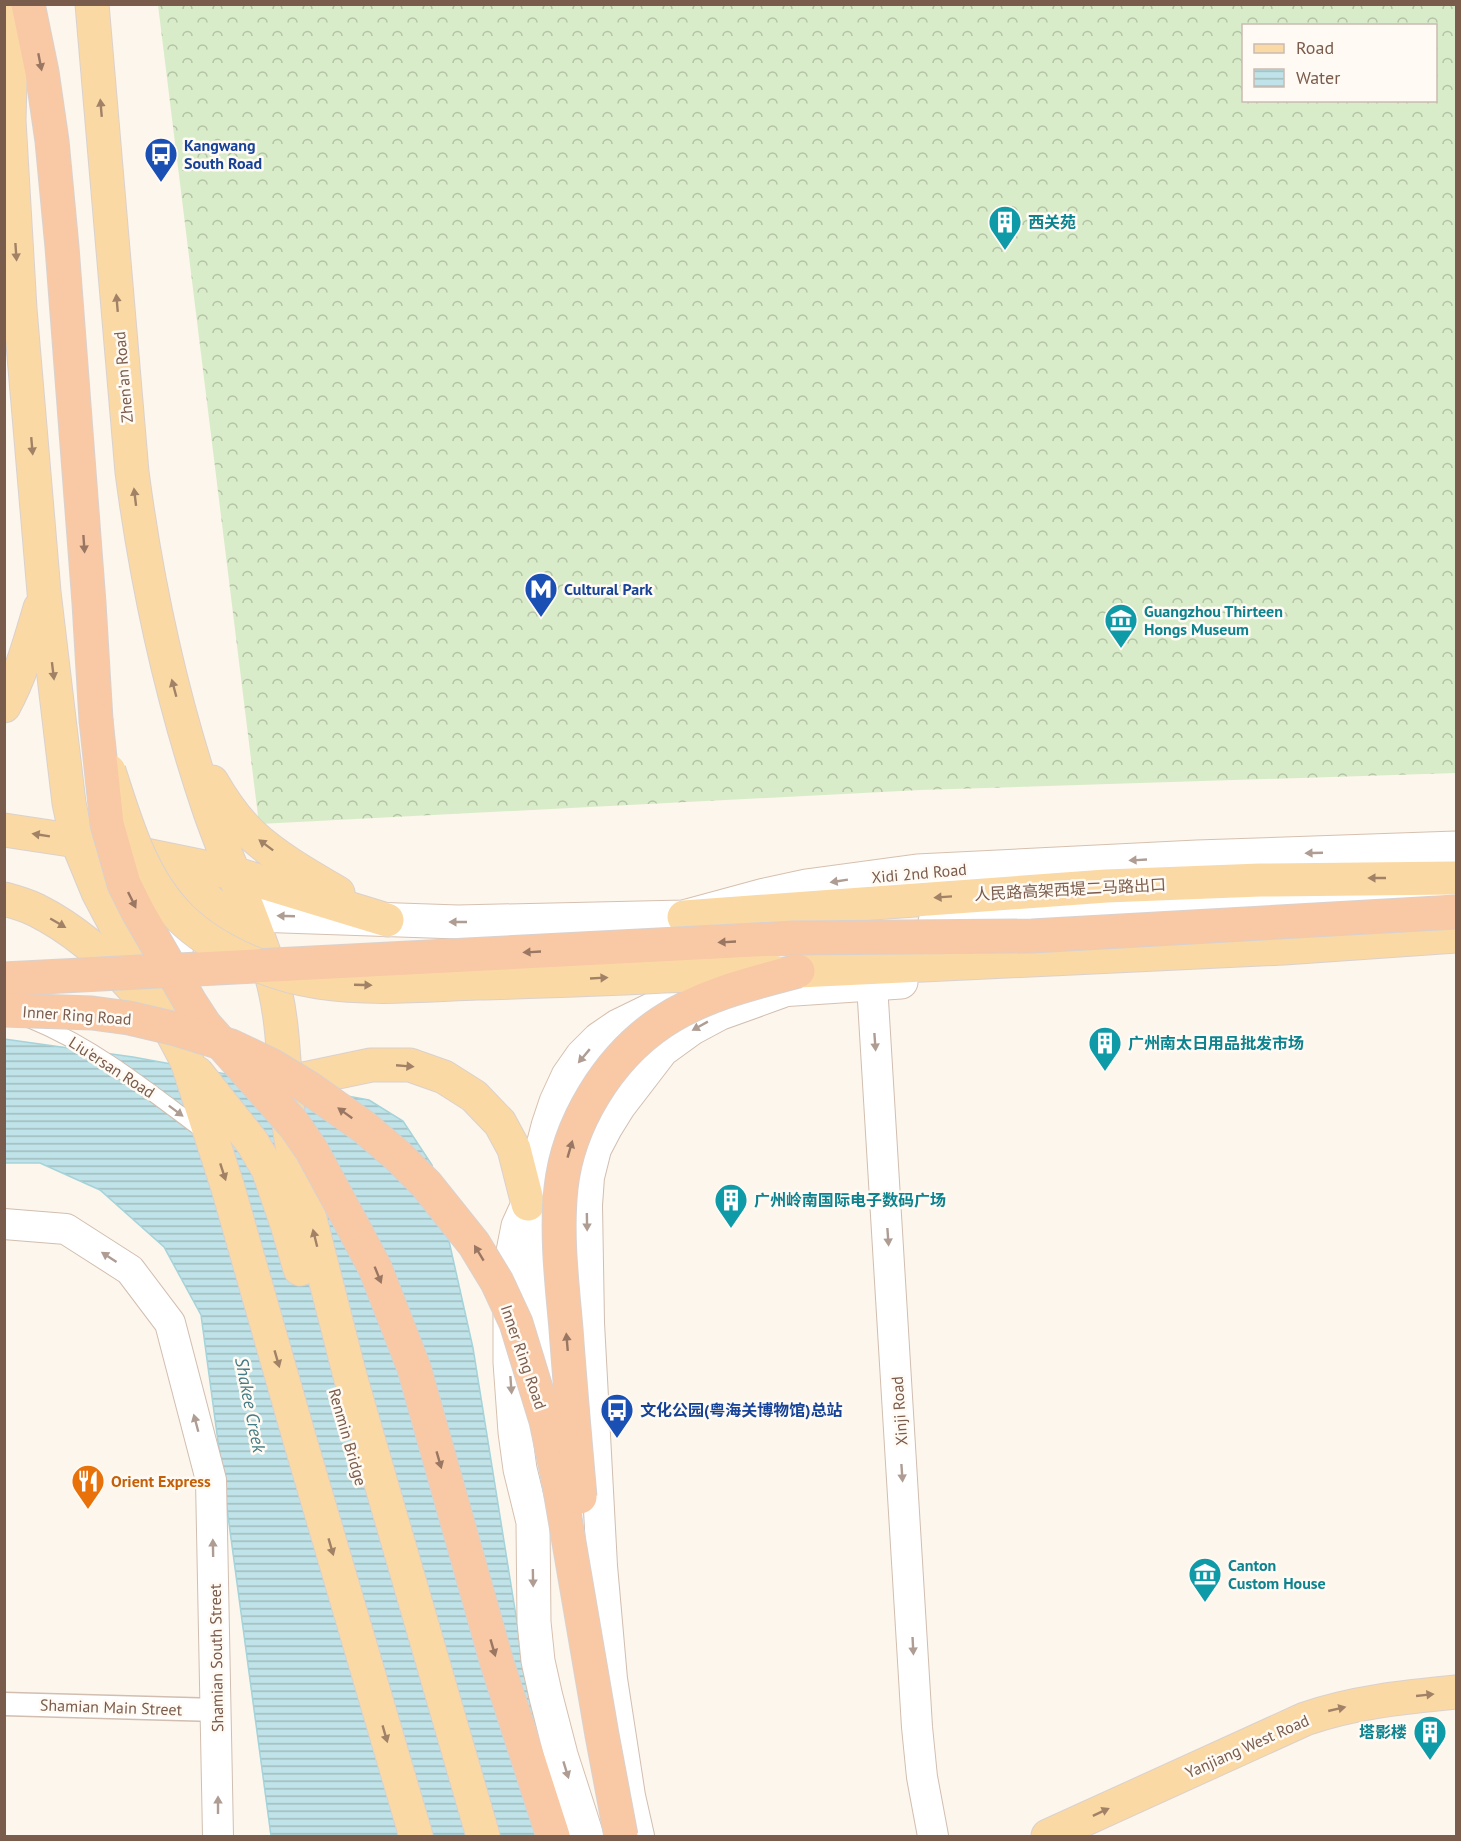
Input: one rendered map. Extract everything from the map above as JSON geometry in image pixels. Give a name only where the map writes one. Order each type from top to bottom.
[{"type":"highway","points":[[28,4],[42,72],[52,141],[89,603],[96,720],[107,824],[124,884],[178,984],[205,1025],[295,1126],[312,1150],[351,1223]]},
{"type":"highway","points":[[4,979],[794,938],[956,938],[1126,932],[1456,912]]},
{"type":"highway","name":"Inner Ring Road","points":[[4,968],[108,992],[155,1012],[173,1023],[198,1042],[236,1082],[351,1223],[375,1268],[414,1368],[497,1663],[553,1836]]},
{"type":"highway","points":[[602,1735],[561,1270],[559,1218],[565,1166],[573,1138],[590,1100],[611,1069],[634,1044],[661,1022],[688,1006],[759,981],[795,980]]},
{"type":"highway","name":"Inner Ring Road","points":[[4,1010],[92,1013],[129,1018],[176,1029],[231,1046],[271,1065],[309,1088],[364,1127],[398,1156],[426,1184],[474,1244],[497,1282],[516,1323],[546,1421],[621,1836]]},
{"type":"main road","points":[[12,4],[9,120],[20,309],[44,592],[69,802],[77,841],[98,892],[187,1061]]},
{"type":"main road","name":"Zhen'an Road","points":[[92,4],[127,421],[138,519],[153,601],[189,744]]},
{"type":"main road","points":[[4,706],[14,688],[44,592]]},
{"type":"main road","points":[[96,720],[126,825],[143,866],[163,896],[181,917],[206,938],[236,955],[261,966],[319,982],[384,986],[795,980],[1456,936]]},
{"type":"main road","points":[[189,744],[223,801],[251,835],[284,859],[387,920]]},
{"type":"main road","name":"Renmin Bridge","points":[[189,744],[233,873],[236,914],[270,972],[280,1015],[289,1127],[295,1161],[350,1376],[483,1836]]},
{"type":"main road","points":[[4,830],[77,841],[233,873],[387,920]]},
{"type":"main road","points":[[77,841],[149,856],[180,875],[204,895],[236,914]]},
{"type":"main road","name":"Xidi 2nd Road","points":[[236,914],[511,922],[684,917],[795,888],[917,871],[1197,857],[1456,848]]},
{"type":"main road","name":"人民路高架西堤二马路出口","points":[[684,917],[1106,886],[1271,880],[1456,878]]},
{"type":"main road","points":[[684,917],[847,923],[939,922],[1417,898],[1456,890]]},
{"type":"main road","points":[[1417,898],[1456,920]]},
{"type":"main road","points":[[4,899],[34,909],[70,930],[112,963],[138,993],[187,1061]]},
{"type":"main road","points":[[187,1061],[175,983],[174,968],[179,942],[184,931],[204,918],[236,914]]},
{"type":"main road","points":[[528,1204],[556,1102],[568,1076],[582,1056],[599,1039],[618,1026],[657,1007],[795,980],[872,984],[1053,972],[1338,959],[1456,949]]},
{"type":"main road","name":"Renmin Bridge","points":[[187,1061],[215,1122],[252,1142],[268,1169],[287,1224],[465,1836]]},
{"type":"main road","points":[[285,1083],[371,1065],[410,1065],[444,1077],[474,1096],[500,1123],[514,1149],[528,1204],[545,1332],[548,1376],[544,1465],[533,1522],[534,1622],[538,1661],[561,1755],[587,1836]]},
{"type":"main road","points":[[215,1122],[228,1188],[413,1832]]},
{"type":"main road","name":"Yanjiang West Road","points":[[1048,1836],[1305,1719],[1331,1710],[1393,1698],[1456,1692]]},
{"type":"street","points":[[639,1836],[630,1796],[612,1679],[602,1566],[589,1323],[587,1205],[589,1177],[596,1149],[607,1128],[620,1107],[663,1051],[692,1030],[795,980]]},
{"type":"street","name":"Xinji Road","points":[[872,984],[917,1727],[927,1814],[933,1836]]},
{"type":"street","name":"Shamian South Street","points":[[4,1224],[66,1229],[130,1270],[170,1323],[211,1480],[218,1836]]},
{"type":"street","name":"Shamian Main Street","points":[[4,1704],[217,1710]]},
{"type":"lane","name":"Liu'ersan Road","points":[[4,1010],[77,1042],[118,1068],[215,1122]]},
{"type":"green space","name":"Cultural Park","points":[[158,5],[1456,5],[1456,773],[920,790],[259,824]]},
{"type":"water","name":"Shakee Creek","points":[[4,1039],[133,1057],[369,1100],[403,1121],[432,1165],[473,1348],[529,1697],[569,1836],[271,1836],[201,1315],[164,1247],[100,1190],[40,1163],[5,1163]]},
{"type":"place","name":"Kangwang South Road","points":[[161,183]]},
{"type":"place","name":"西关苑","points":[[1005,251]]},
{"type":"place","name":"Cultural Park","points":[[541,618]]},
{"type":"place","name":"Guangzhou Thirteen Hongs Museum","points":[[1121,649]]},
{"type":"place","name":"广州南太日用品批发市场","points":[[1105,1072]]},
{"type":"place","name":"广州岭南国际电子数码广场","points":[[731,1229]]},
{"type":"place","name":"文化公园(粤海关博物馆)总站","points":[[617,1439]]},
{"type":"place","name":"Orient Express","points":[[88,1510]]},
{"type":"place","name":"Canton Custom House","points":[[1205,1603]]},
{"type":"place","name":"塔影楼","points":[[1430,1761]]}]
